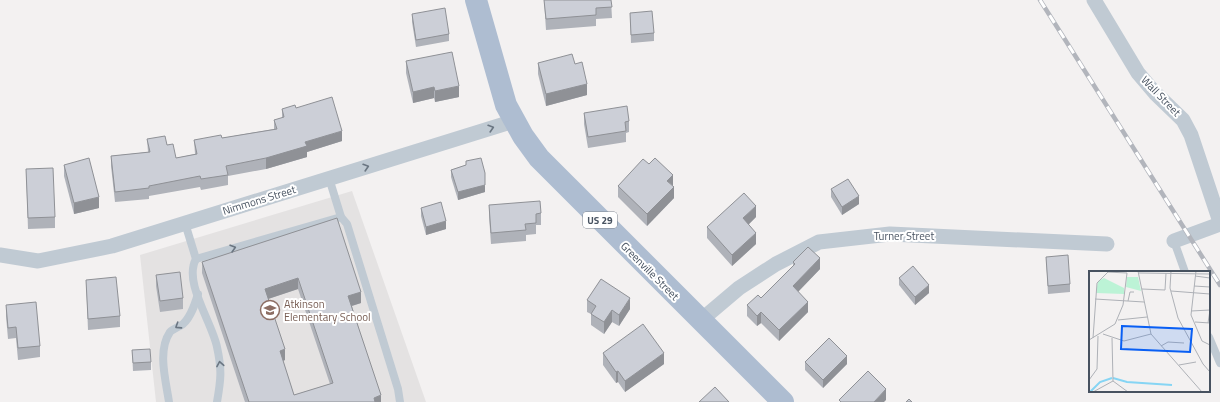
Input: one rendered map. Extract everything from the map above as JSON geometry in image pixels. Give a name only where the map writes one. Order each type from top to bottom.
[{"type":"main road","name":"Greenville Street","points":[[476,0],[506,105],[514,121],[539,158],[700,321],[783,402]]},
{"type":"street","name":"Wall Street","points":[[1094,0],[1138,73],[1183,120],[1191,135],[1220,223]]},
{"type":"street","name":"Nimmons Street","points":[[0,255],[38,260],[112,246],[514,121]]},
{"type":"street","points":[[1174,241],[1220,223]]},
{"type":"street","name":"Turner Street","points":[[700,321],[740,288],[776,264],[819,242],[890,234],[1107,244]]},
{"type":"lane","points":[[329,178],[341,217],[347,224],[398,389],[400,402]]},
{"type":"lane","points":[[217,402],[222,374],[217,345],[194,285],[193,264],[196,259],[341,217]]},
{"type":"lane","points":[[185,223],[196,259]]},
{"type":"lane","points":[[1174,241],[1185,271]]},
{"type":"lane","points":[[169,402],[163,356],[165,345],[170,332],[184,323],[193,309],[198,294]]},
{"type":"lane","points":[[1210,339],[1220,363]]},
{"type":"shaded area","name":"Atkinson Elementary School","points":[[352,191],[426,402],[156,402],[140,255]]},
{"type":"building","points":[[544,0],[611,0],[612,7],[596,8],[596,15],[546,19]]},
{"type":"building","points":[[445,8],[449,34],[416,40],[412,14]]},
{"type":"building","points":[[652,11],[654,33],[631,35],[630,13]]},
{"type":"building","points":[[452,52],[459,86],[435,91],[434,87],[413,92],[406,61]]},
{"type":"building","points":[[572,54],[575,64],[582,62],[587,84],[546,94],[538,63]]},
{"type":"building","points":[[332,97],[342,131],[305,142],[307,146],[266,158],[226,166],[228,175],[201,179],[200,176],[149,186],[149,188],[115,192],[111,156],[150,152],[147,139],[165,136],[167,145],[173,144],[176,158],[197,154],[194,140],[221,135],[222,138],[277,129],[274,120],[284,117],[282,109],[295,105],[296,108]]},
{"type":"building","points":[[627,106],[629,121],[625,122],[626,131],[588,137],[584,113]]},
{"type":"building","points":[[89,158],[99,197],[74,203],[64,165]]},
{"type":"building","points":[[481,158],[485,173],[485,185],[458,192],[451,170],[466,165],[466,161]]},
{"type":"building","points":[[655,158],[673,175],[667,181],[674,187],[647,214],[618,186],[643,159],[649,164]]},
{"type":"building","points":[[53,168],[55,217],[28,218],[26,169]]},
{"type":"building","points":[[848,179],[859,196],[842,207],[831,189]]},
{"type":"building","points":[[744,193],[756,206],[743,218],[756,233],[732,255],[707,227]]},
{"type":"building","points":[[540,201],[541,213],[536,214],[536,223],[525,224],[526,230],[491,233],[489,205]]},
{"type":"building","points":[[441,202],[446,221],[426,227],[421,208]]},
{"type":"building","points":[[337,218],[361,292],[348,296],[381,395],[374,398],[375,402],[249,402],[202,262]],"holes":[[[298,278],[333,383],[294,395],[280,351],[285,349],[265,289]]]},
{"type":"building","points":[[808,247],[820,258],[793,286],[808,302],[779,330],[761,312],[757,316],[747,305],[758,295],[761,298],[795,264],[793,262]]},
{"type":"building","points":[[1068,255],[1070,284],[1048,286],[1046,257]]},
{"type":"building","points":[[913,266],[929,285],[915,297],[899,278]]},
{"type":"building","points":[[180,272],[183,298],[160,301],[156,275]]},
{"type":"building","points":[[116,277],[120,316],[88,319],[86,280]]},
{"type":"building","points":[[601,279],[630,298],[619,315],[612,310],[604,322],[591,314],[596,306],[587,300]]},
{"type":"building","points":[[36,302],[40,346],[18,348],[16,327],[8,328],[6,305]]},
{"type":"building","points":[[643,324],[664,353],[625,381],[618,371],[616,372],[603,353]]},
{"type":"building","points":[[829,338],[847,356],[823,380],[805,362]]},
{"type":"building","points":[[150,349],[151,362],[133,363],[132,350]]},
{"type":"building","points":[[868,371],[886,389],[874,402],[841,402],[839,400]]},
{"type":"building","points":[[715,387],[729,402],[699,402]]},
{"type":"railway","points":[[1040,0],[1220,285]]},
{"type":"place","name":"Atkinson Elementary School","points":[[270,310]]}]
